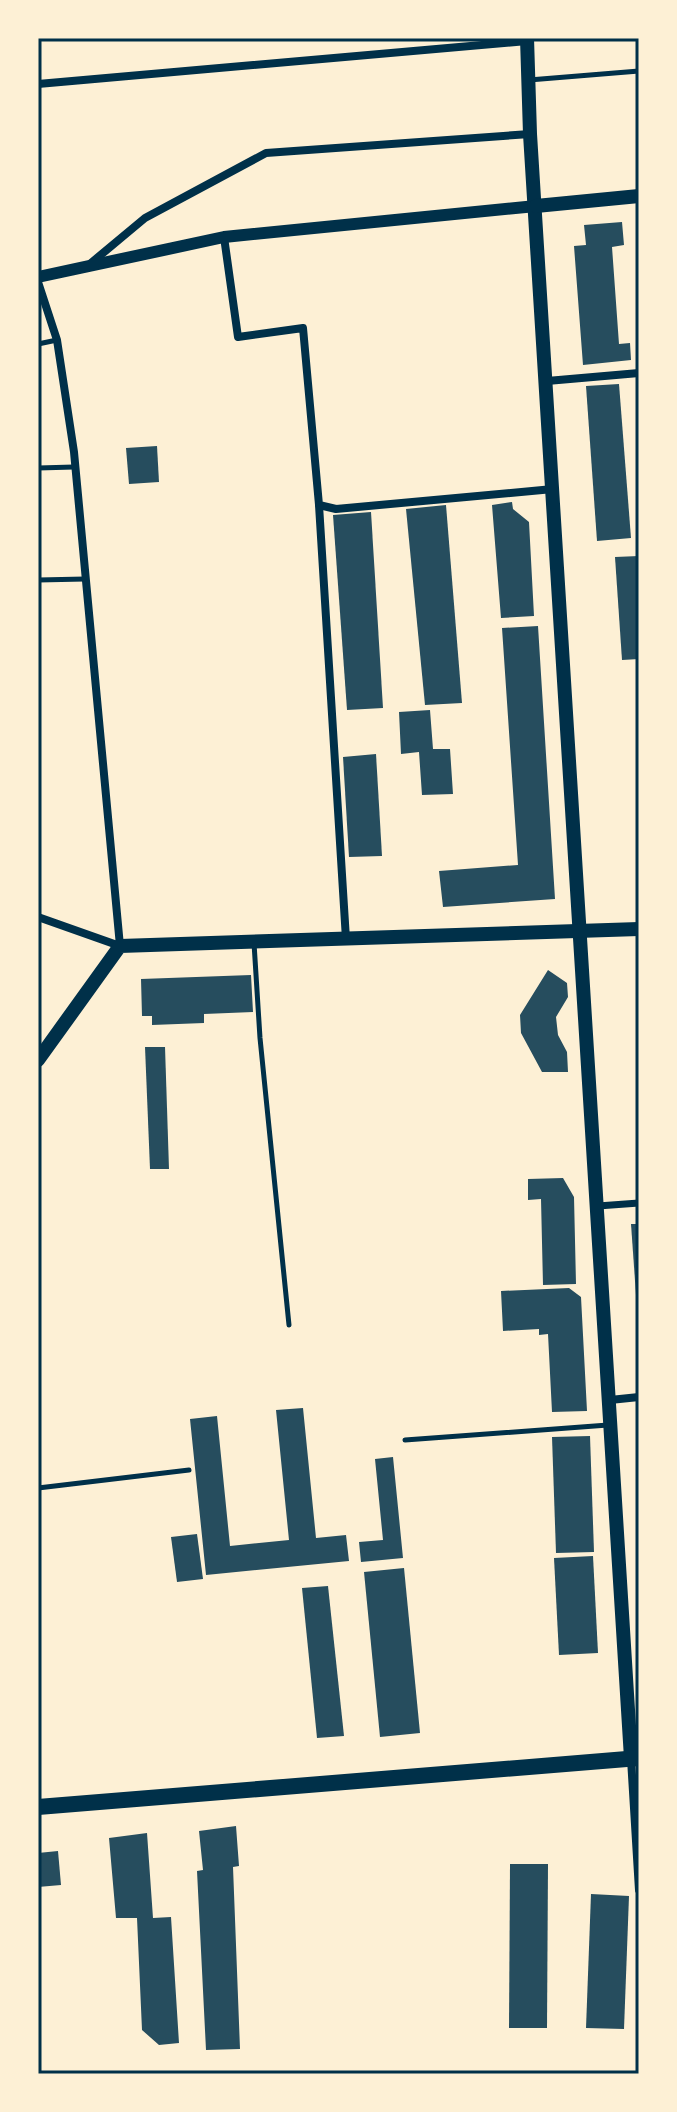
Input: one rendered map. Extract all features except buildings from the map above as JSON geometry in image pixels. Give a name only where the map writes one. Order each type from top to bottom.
[{"type":"main road","points":[[38,1807],[635,1758],[611,1425],[530,134],[527,40]]},
{"type":"main road","points":[[536,206],[639,196]]},
{"type":"main road","points":[[38,1060],[120,946],[582,934],[639,929]]},
{"type":"street","points":[[38,84],[527,40]]},
{"type":"street","points":[[85,269],[145,218],[266,153],[530,134]]},
{"type":"street","points":[[38,917],[120,946],[75,467],[57,340],[38,280],[224,237],[536,206]]},
{"type":"street","points":[[224,237],[238,337],[303,328],[319,505],[346,940]]},
{"type":"street","points":[[547,381],[639,373]]},
{"type":"street","points":[[319,505],[336,509],[554,489]]},
{"type":"street","points":[[598,1206],[639,1203]]},
{"type":"street","points":[[610,1400],[639,1397]]},
{"type":"street","points":[[635,1758],[639,1890]]},
{"type":"lane","points":[[528,80],[639,71]]},
{"type":"lane","points":[[38,344],[57,340]]},
{"type":"lane","points":[[38,468],[75,467]]},
{"type":"lane","points":[[38,580],[86,578]]},
{"type":"lane","points":[[254,942],[260,1038],[289,1325]]},
{"type":"lane","points":[[405,1440],[611,1425]]},
{"type":"lane","points":[[38,1488],[189,1470]]}]
